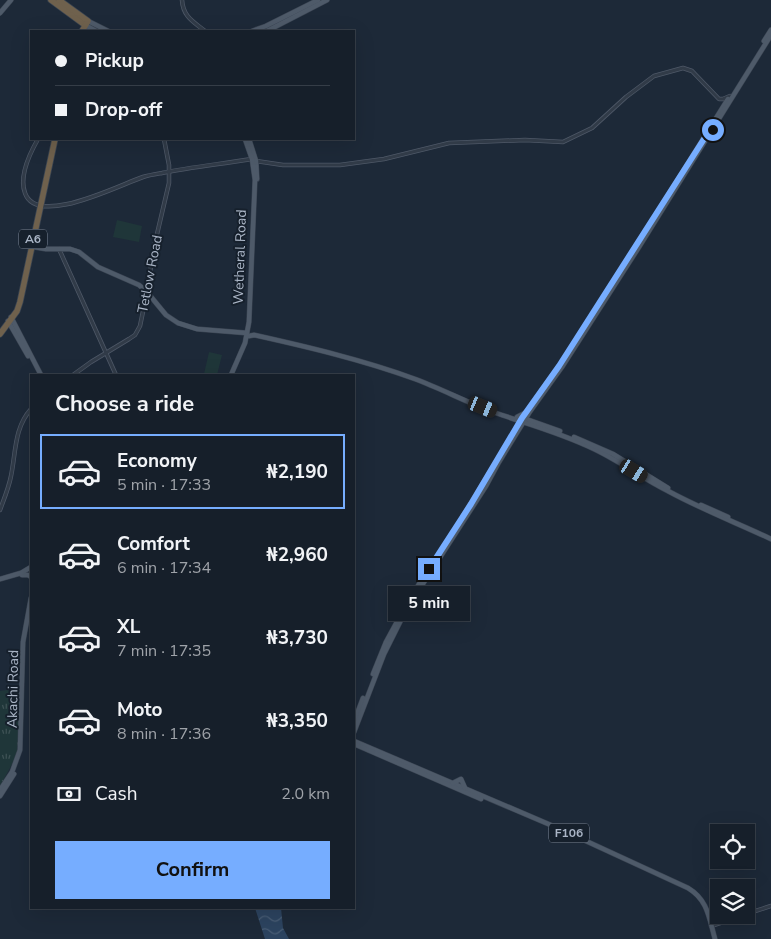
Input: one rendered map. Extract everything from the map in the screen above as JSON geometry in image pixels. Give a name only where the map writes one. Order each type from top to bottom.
[{"type":"highway","points":[[51,0],[84,26]]},
{"type":"highway","points":[[59,0],[84,26]]},
{"type":"highway","name":"A6","points":[[0,332],[10,320],[21,291],[53,140]]},
{"type":"main road","points":[[0,11],[10,0]]},
{"type":"main road","points":[[255,30],[318,0]]},
{"type":"main road","points":[[269,30],[327,0]]},
{"type":"main road","points":[[84,26],[103,30]]},
{"type":"main road","points":[[355,729],[380,663],[402,619],[522,419],[562,367],[712,129],[771,30]]},
{"type":"main road","points":[[732,96],[771,36]]},
{"type":"main road","name":"Wetheral Road","points":[[245,140],[254,160]]},
{"type":"main road","name":"Wetheral Road","points":[[233,374],[243,356],[249,333],[258,186],[249,140]]},
{"type":"main road","points":[[30,246],[46,249],[70,249],[79,252],[98,267],[148,292],[166,315],[178,323],[197,329],[249,333],[306,346],[416,380],[496,413],[532,421],[588,442],[613,454],[649,478]]},
{"type":"main road","points":[[10,320],[39,374]]},
{"type":"main road","points":[[522,419],[528,412]]},
{"type":"main road","points":[[528,412],[528,417],[532,421]]},
{"type":"main road","points":[[522,419],[593,448],[711,511],[771,539]]},
{"type":"main road","points":[[355,719],[382,651],[399,617],[467,513]]},
{"type":"main road","points":[[22,575],[30,570]]},
{"type":"main road","points":[[9,578],[30,570]]},
{"type":"main road","points":[[0,580],[26,574],[30,576]]},
{"type":"main road","name":"Akachi Road","points":[[24,681],[23,642],[30,604]]},
{"type":"main road","name":"Akachi Road","points":[[0,790],[12,772],[19,754],[25,652],[30,614]]},
{"type":"main road","name":"Akachi Road","points":[[0,796],[15,772],[22,752],[23,691]]},
{"type":"main road","name":"F106","points":[[355,740],[450,784]]},
{"type":"main road","name":"F106","points":[[355,744],[572,835],[690,889],[704,903],[712,926],[714,939]]},
{"type":"main road","points":[[461,779],[464,790],[455,793],[450,784],[461,779]]},
{"type":"main road","name":"F106","points":[[662,876],[687,889],[699,898],[714,939]]},
{"type":"street","points":[[182,0],[185,14],[199,29]]},
{"type":"street","points":[[38,140],[30,157],[23,185],[28,200],[39,205],[61,204],[85,200],[143,176],[254,160],[283,165],[340,165],[384,159],[449,143],[524,140],[563,142],[592,128],[626,97],[654,76],[683,68],[692,71],[719,99],[732,96]]},
{"type":"street","name":"Tetlow Road","points":[[74,374],[129,339],[138,331],[148,292],[154,247],[170,183],[164,140]]},
{"type":"street","points":[[59,249],[116,374]]},
{"type":"street","points":[[0,510],[11,478],[19,428],[30,411]]},
{"type":"street","points":[[755,912],[771,906]]},
{"type":"street","points":[[712,926],[718,924]]},
{"type":"green space","points":[[117,220],[142,226],[139,242],[113,237]]},
{"type":"green space","points":[[209,352],[222,355],[217,374],[204,374]]},
{"type":"green space","points":[[21,688],[17,755],[0,786],[0,691]]},
{"type":"water","points":[[255,909],[281,909],[283,928],[289,939],[265,939]]},
{"type":"route","points":[[429,569],[471,504],[522,418],[559,366],[711,128],[713,130]]}]
